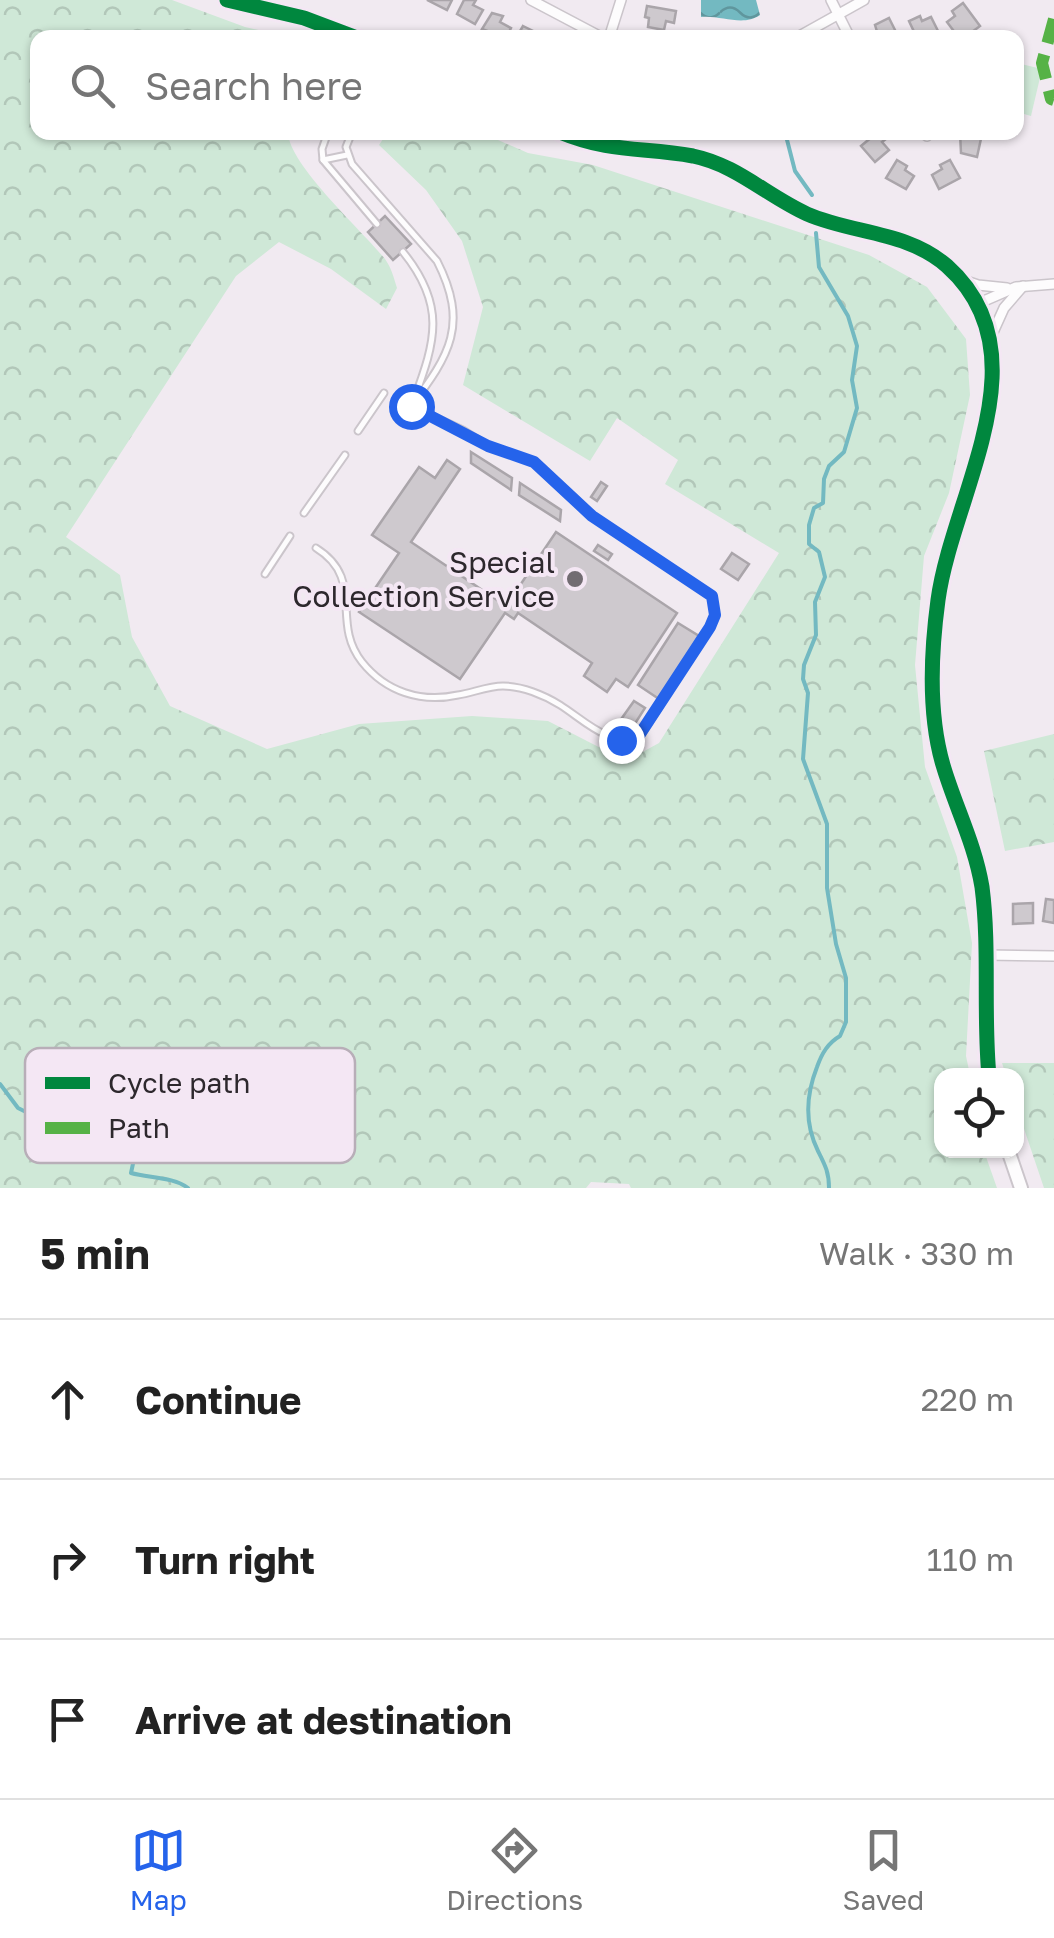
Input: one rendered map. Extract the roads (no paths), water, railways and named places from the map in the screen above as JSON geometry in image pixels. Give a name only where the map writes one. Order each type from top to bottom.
[{"type":"street","points":[[227,0],[304,18],[336,30]]},
{"type":"street","points":[[531,0],[590,30]]},
{"type":"street","points":[[609,30],[621,0]]},
{"type":"street","points":[[831,0],[846,30]]},
{"type":"street","points":[[809,30],[864,0]]},
{"type":"street","points":[[584,140],[611,149],[694,156],[722,166],[806,214],[912,244],[934,256],[960,279],[977,304],[993,369],[990,403],[941,579],[934,653],[936,733],[943,766],[977,864],[983,902],[988,1068]]},
{"type":"street","points":[[960,279],[1010,289]]},
{"type":"street","points":[[977,304],[1010,289],[1054,284]]},
{"type":"street","points":[[989,342],[998,317],[1024,286]]},
{"type":"street","points":[[986,955],[1054,956]]},
{"type":"street","points":[[1011,1158],[1021,1188]]},
{"type":"lane","points":[[325,140],[323,160],[376,224]]},
{"type":"lane","points":[[346,154],[350,140]]},
{"type":"lane","points":[[323,160],[346,154]]},
{"type":"lane","points":[[346,154],[437,261],[447,280],[454,319],[448,350],[440,368],[411,406]]},
{"type":"lane","points":[[403,252],[428,291],[434,324],[430,356],[411,406]]},
{"type":"lane","points":[[358,430],[384,393]]},
{"type":"lane","points":[[316,548],[341,570],[345,624],[360,660],[396,690],[434,699],[503,686],[549,697],[610,738],[630,740],[640,734],[710,627],[715,615],[712,596],[592,516],[534,462],[488,446],[411,406]]},
{"type":"lane","points":[[304,513],[344,455]]},
{"type":"lane","points":[[264,574],[290,536]]},
{"type":"water","points":[[701,0],[756,0],[760,15],[739,20],[701,17]]},
{"type":"waterway","points":[[787,140],[795,171],[812,195]]},
{"type":"waterway","points":[[816,233],[819,267],[848,316],[857,346],[852,380],[857,408],[844,452],[829,466],[823,503],[814,508],[809,525],[809,544],[819,552],[825,577],[815,602],[816,635],[804,665],[803,679],[808,693],[803,759],[827,824],[827,888],[846,978],[846,1022],[840,1036],[821,1057],[809,1098],[810,1130],[826,1169],[829,1188]]},
{"type":"waterway","points":[[0,1084],[25,1112]]},
{"type":"waterway","points":[[133,1163],[131,1173],[188,1188]]},
{"type":"place","name":"Special Collection Service","points":[[575,579]]}]
